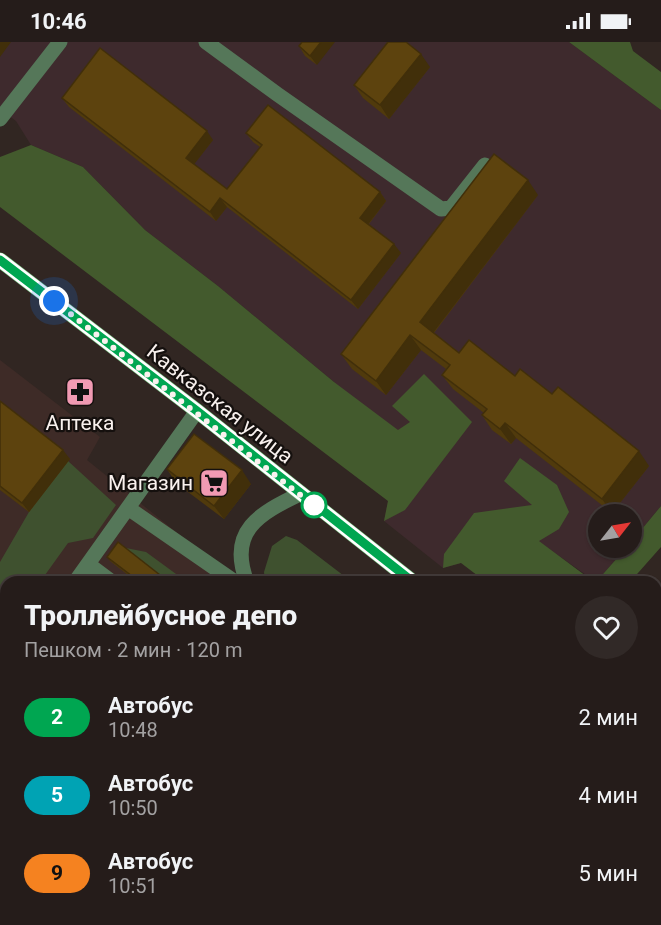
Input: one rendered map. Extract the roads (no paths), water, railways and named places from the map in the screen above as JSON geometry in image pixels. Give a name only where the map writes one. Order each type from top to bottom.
[{"type":"main road","name":"Кавказская улица","points":[[0,260],[197,411],[405,576]]},
{"type":"street","points":[[0,119],[60,42]]},
{"type":"street","points":[[206,42],[441,209],[451,208],[485,165]]},
{"type":"street","points":[[79,576],[197,411]]},
{"type":"street","points":[[245,576],[242,551],[248,530],[262,513],[300,494]]},
{"type":"street","points":[[128,508],[226,576]]},
{"type":"street","points":[[88,564],[104,576]]},
{"type":"place","name":"Аптека","points":[[80,392]]},
{"type":"place","name":"Магазин","points":[[214,483]]}]
